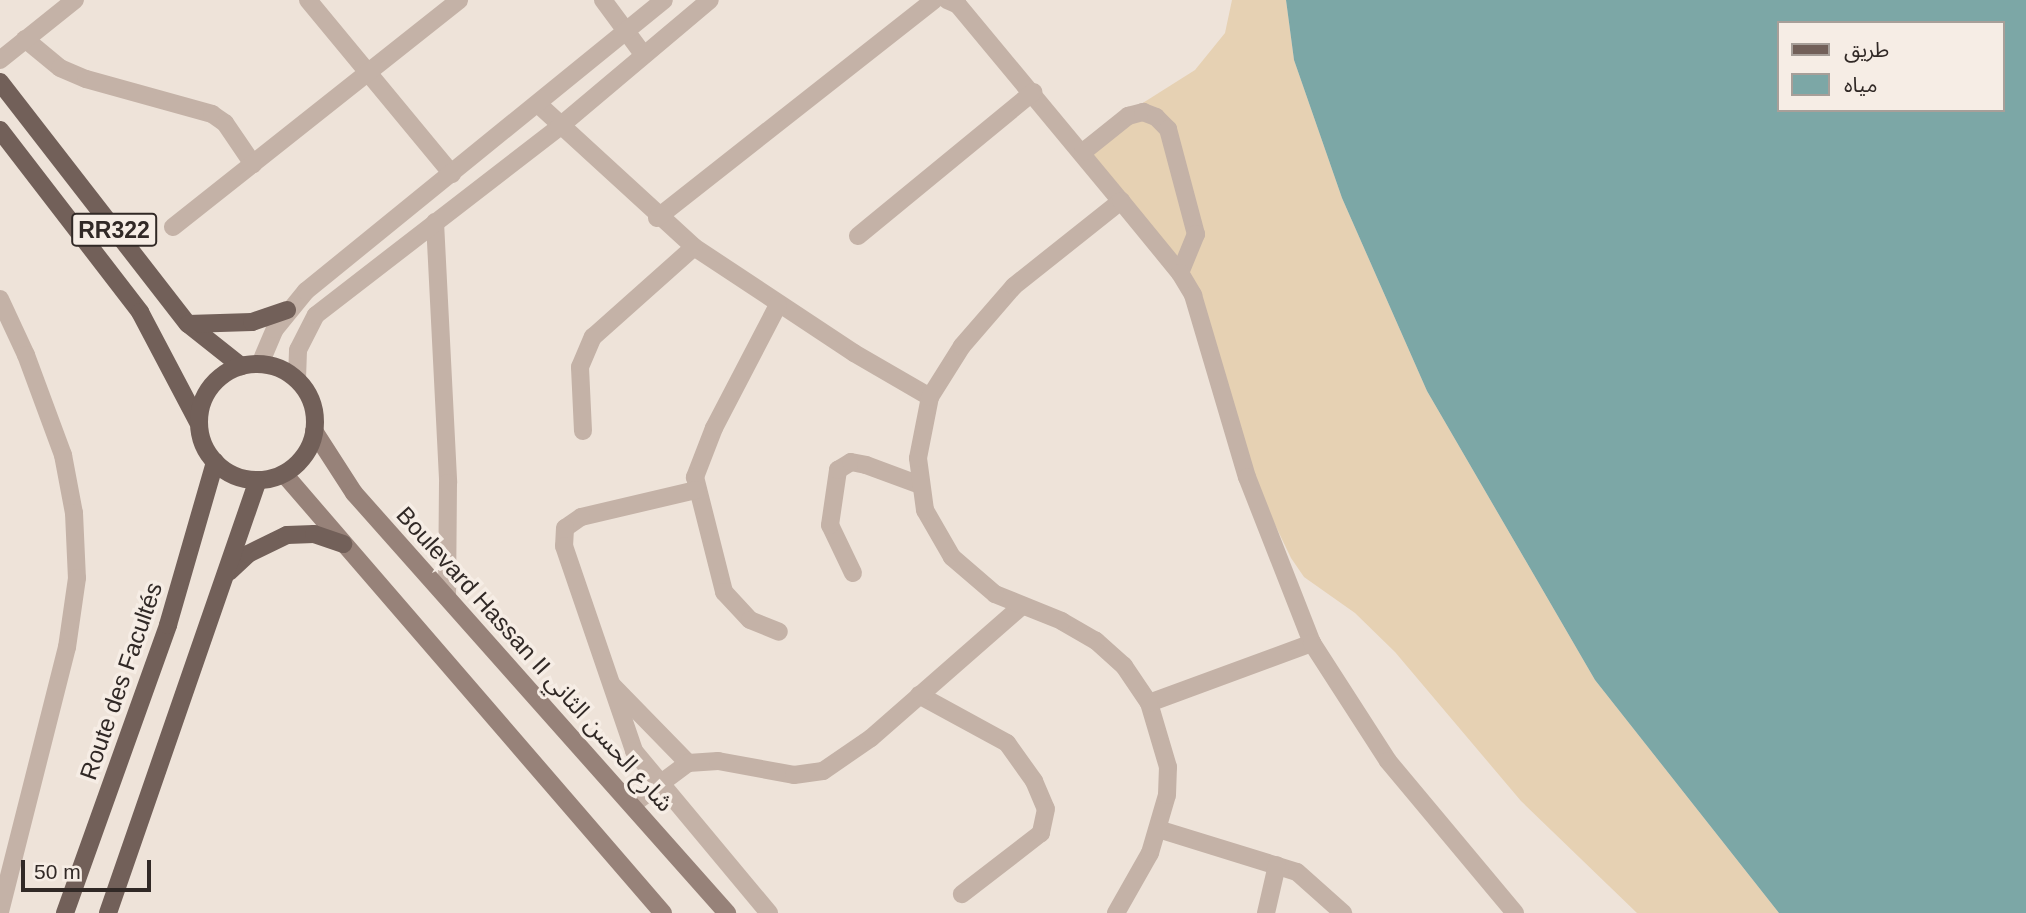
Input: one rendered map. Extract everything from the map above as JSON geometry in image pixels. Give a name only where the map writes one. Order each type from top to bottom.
[{"type":"main road","name":"RR322","points":[[0,82],[188,324],[241,366]]},
{"type":"main road","name":"RR322","points":[[0,130],[140,312],[163,349],[199,424],[203,445],[215,462]]},
{"type":"main road","points":[[188,324],[252,322],[287,310]]},
{"type":"main road","points":[[199,424],[210,388],[241,366],[260,363],[280,368],[297,379],[314,412],[314,430],[309,448],[284,474],[257,483],[229,473],[215,462]]},
{"type":"main road","name":"Boulevard Hassan II شارع الحسن الثاني","points":[[314,430],[354,493],[727,913]]},
{"type":"main road","name":"Route des Facultés","points":[[65,913],[168,625],[215,462]]},
{"type":"main road","points":[[284,474],[663,913]]},
{"type":"main road","points":[[108,913],[257,483]]},
{"type":"main road","points":[[226,575],[248,554],[287,535],[314,534],[343,544]]},
{"type":"street","points":[[0,60],[75,0]]},
{"type":"street","points":[[308,0],[370,71],[452,174]]},
{"type":"street","points":[[173,227],[459,0]]},
{"type":"street","points":[[603,0],[643,54]]},
{"type":"street","points":[[260,363],[287,310],[664,0]]},
{"type":"street","points":[[297,379],[298,349],[316,315],[559,127],[710,0]]},
{"type":"street","points":[[657,218],[934,0]]},
{"type":"street","points":[[947,0],[958,5],[1083,152],[1180,273],[1202,324],[1247,477],[1312,643],[1388,761],[1515,913]]},
{"type":"street","points":[[25,39],[60,68],[86,79],[212,114],[225,123],[253,164]]},
{"type":"street","points":[[858,236],[1032,92]]},
{"type":"street","points":[[538,104],[657,218],[694,247],[778,304],[930,397]]},
{"type":"street","points":[[1083,152],[1128,116],[1143,112],[1156,117],[1168,129],[1196,234],[1180,273]]},
{"type":"street","points":[[1116,913],[1138,881],[1158,829],[1168,767],[1149,703],[1124,666],[1096,641],[1062,621],[995,594],[952,557],[935,534],[919,485],[921,437],[930,397],[962,346],[1014,286],[1121,201]]},
{"type":"street","points":[[435,222],[448,483],[447,597]]},
{"type":"street","points":[[583,431],[580,367],[593,337],[694,247]]},
{"type":"street","points":[[0,299],[26,355],[63,455],[74,513],[76,578],[67,647],[0,912]]},
{"type":"street","points":[[778,304],[700,457],[695,490],[724,592],[750,620],[779,632]]},
{"type":"street","points":[[853,573],[830,525],[838,470],[851,462],[919,485]]},
{"type":"street","points":[[695,490],[581,517],[565,528],[564,546],[634,751],[769,913]]},
{"type":"street","points":[[633,804],[688,762],[718,761],[794,775],[823,771],[871,738],[1022,606]]},
{"type":"street","points":[[1149,703],[1312,643]]},
{"type":"street","points":[[608,681],[688,762]]},
{"type":"street","points":[[919,695],[1007,743],[1034,781],[1046,808],[1041,833],[962,894]]},
{"type":"street","points":[[1158,829],[1277,866],[1313,882],[1343,913]]},
{"type":"street","points":[[1266,913],[1277,866]]},
{"type":"sand","points":[[1232,0],[1286,0],[1294,60],[1342,198],[1427,391],[1595,680],[1779,913],[1637,913],[1521,801],[1395,652],[1355,613],[1304,577],[1291,558],[1255,483],[1212,331],[1081,142],[1195,70],[1225,33]]},
{"type":"water","points":[[1286,0],[2026,0],[2026,913],[1779,913],[1595,680],[1427,391],[1342,198],[1294,60]]}]
